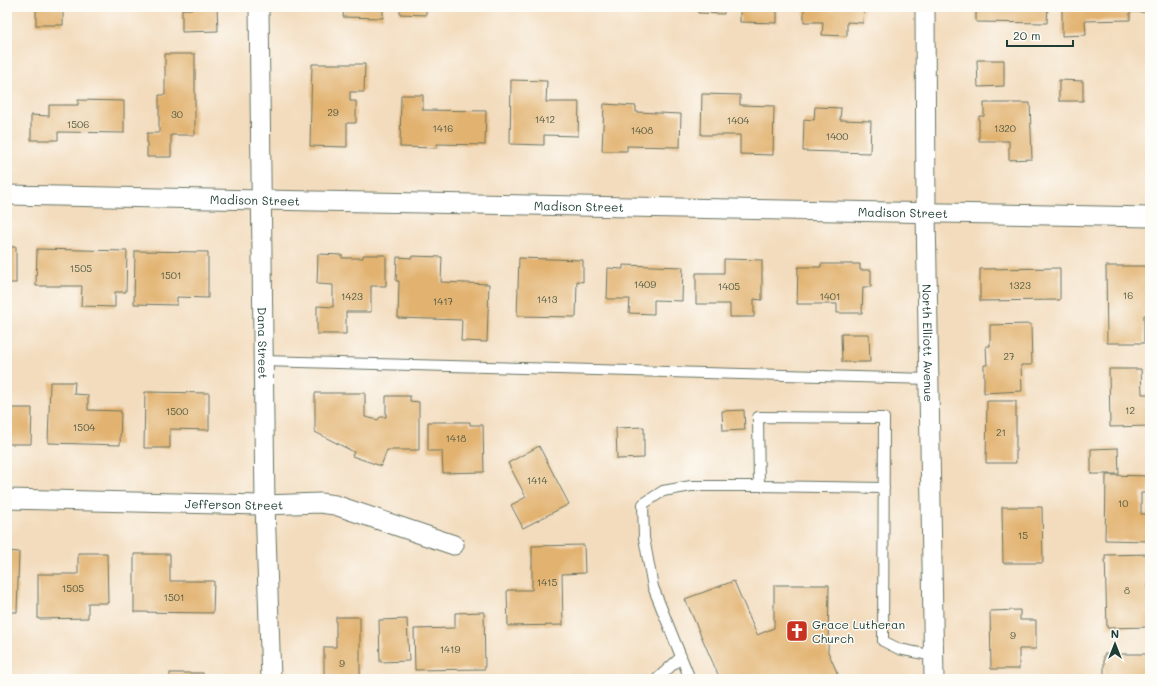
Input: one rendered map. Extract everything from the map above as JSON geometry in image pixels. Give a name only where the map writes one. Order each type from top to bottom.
[{"type":"street","name":"Dana Street","points":[[259,7],[265,505],[271,679]]},
{"type":"street","name":"North Elliott Avenue","points":[[925,7],[926,213],[934,679]]},
{"type":"street","name":"Madison Street","points":[[7,195],[1150,217]]},
{"type":"street","name":"Jefferson Street","points":[[7,499],[265,505],[320,503],[335,506],[454,545]]},
{"type":"lane","points":[[263,360],[929,379]]},
{"type":"lane","points":[[759,486],[758,417],[884,418],[883,641],[898,649],[934,656]]},
{"type":"lane","points":[[690,679],[653,587],[644,538],[643,504],[663,491],[692,486],[884,488]]},
{"type":"lane","points":[[657,679],[681,658]]},
{"type":"building","points":[[36,7],[63,7],[63,25],[36,25]]},
{"type":"building","points":[[194,7],[217,7],[218,31],[182,32],[182,9],[194,9]]},
{"type":"building","points":[[344,7],[383,7],[383,18],[343,17]]},
{"type":"building","points":[[400,7],[426,7],[426,15],[400,14]]},
{"type":"building","points":[[504,7],[526,7],[526,9],[504,9]]},
{"type":"building","points":[[699,7],[724,7],[724,14],[698,13]]},
{"type":"building","points":[[740,7],[777,7],[777,23],[740,22]]},
{"type":"building","points":[[804,7],[864,7],[863,23],[847,22],[847,36],[822,35],[823,22],[804,22]]},
{"type":"building","points":[[976,7],[1048,7],[1047,23],[976,22]]},
{"type":"building","points":[[1062,7],[1150,7],[1150,12],[1130,12],[1130,20],[1085,21],[1086,35],[1062,36]]},
{"type":"building","points":[[165,54],[195,54],[195,135],[171,135],[171,157],[147,157],[147,133],[159,133],[159,95],[165,95]]},
{"type":"building","points":[[977,60],[1004,60],[1004,86],[978,87]]},
{"type":"building","points":[[312,64],[365,64],[364,92],[350,92],[350,101],[356,101],[356,123],[347,123],[347,147],[310,146]]},
{"type":"building","points":[[511,80],[547,81],[546,102],[579,102],[578,136],[544,135],[544,145],[510,144]]},
{"type":"building","points":[[1059,80],[1083,81],[1083,101],[1059,101]]},
{"type":"building","points":[[702,94],[740,95],[740,105],[774,106],[773,155],[740,154],[740,135],[701,135]]},
{"type":"building","points":[[401,95],[423,95],[423,110],[486,111],[485,145],[437,144],[437,148],[400,147]]},
{"type":"building","points":[[78,100],[124,101],[124,133],[58,132],[58,140],[31,140],[31,115],[49,116],[49,105],[78,105]]},
{"type":"building","points":[[984,103],[1030,103],[1032,159],[1009,160],[1009,141],[979,141],[979,116],[984,116]]},
{"type":"building","points":[[604,104],[636,106],[636,112],[681,114],[680,147],[627,146],[627,151],[602,151]]},
{"type":"building","points":[[815,107],[841,108],[840,120],[871,121],[870,153],[803,151],[804,119],[814,120]]},
{"type":"building","points":[[7,247],[16,247],[16,283],[7,283]]},
{"type":"building","points":[[37,249],[127,251],[126,292],[115,292],[115,307],[81,306],[82,286],[36,286]]},
{"type":"building","points":[[135,251],[208,252],[208,298],[177,297],[177,305],[134,304]]},
{"type":"building","points":[[318,254],[342,255],[342,258],[363,258],[363,255],[386,255],[386,286],[371,286],[371,312],[346,312],[346,334],[317,334],[317,306],[333,307],[333,285],[317,284]]},
{"type":"building","points":[[412,256],[442,257],[441,282],[489,284],[487,342],[461,341],[462,320],[398,318],[399,281],[396,281],[397,257],[412,258]]},
{"type":"building","points":[[519,258],[583,260],[583,282],[577,281],[576,317],[517,316]]},
{"type":"building","points":[[724,259],[762,260],[762,300],[754,299],[754,317],[730,317],[730,304],[696,304],[696,273],[724,273]]},
{"type":"building","points":[[821,264],[860,264],[860,270],[871,270],[871,287],[863,287],[862,313],[837,313],[837,304],[797,304],[798,267],[821,267]]},
{"type":"building","points":[[623,265],[683,267],[682,301],[654,300],[654,314],[629,313],[630,299],[607,299],[608,268],[623,269]]},
{"type":"building","points":[[1106,266],[1150,266],[1150,315],[1144,315],[1144,343],[1107,343]]},
{"type":"building","points":[[1060,268],[1060,300],[980,301],[980,269]]},
{"type":"building","points":[[1031,324],[1032,365],[1021,365],[1022,391],[984,393],[984,365],[987,365],[986,346],[990,346],[990,325]]},
{"type":"building","points":[[841,334],[869,334],[870,362],[842,362]]},
{"type":"building","points":[[1109,369],[1141,369],[1142,394],[1150,394],[1150,426],[1110,427]]},
{"type":"building","points":[[50,382],[75,382],[74,394],[88,395],[88,410],[121,411],[120,445],[48,443]]},
{"type":"building","points":[[145,392],[209,393],[209,430],[170,429],[170,448],[144,448]]},
{"type":"building","points":[[315,393],[365,393],[365,417],[378,420],[380,417],[386,417],[386,396],[410,396],[410,401],[419,402],[419,450],[387,450],[381,466],[352,456],[354,452],[315,432]]},
{"type":"building","points":[[987,401],[1016,401],[1016,463],[986,463]]},
{"type":"building","points":[[7,408],[32,408],[31,444],[7,444]]},
{"type":"building","points":[[744,410],[745,430],[723,431],[722,411]]},
{"type":"building","points":[[428,422],[470,422],[470,425],[483,425],[484,472],[443,473],[442,451],[428,451]]},
{"type":"building","points":[[644,427],[644,458],[617,459],[616,428]]},
{"type":"building","points":[[539,446],[569,504],[523,528],[511,505],[526,497],[508,463]]},
{"type":"building","points":[[1118,448],[1119,474],[1091,474],[1091,449]]},
{"type":"building","points":[[1106,475],[1150,476],[1149,493],[1141,493],[1141,514],[1150,514],[1150,541],[1105,540]]},
{"type":"building","points":[[1002,507],[1042,507],[1043,563],[1003,563]]},
{"type":"building","points":[[584,545],[585,573],[562,574],[563,625],[508,626],[507,590],[532,590],[532,546]]},
{"type":"building","points":[[7,551],[19,552],[17,612],[7,612]]},
{"type":"building","points":[[78,553],[107,553],[108,603],[88,603],[88,618],[38,619],[38,574],[78,574]]},
{"type":"building","points":[[134,554],[170,554],[170,581],[214,581],[213,613],[134,612]]},
{"type":"building","points":[[1150,554],[1150,584],[1148,584],[1148,595],[1150,595],[1150,627],[1107,628],[1105,555]]},
{"type":"building","name":"Grace Lutheran Church","points":[[734,581],[757,635],[774,628],[774,585],[829,585],[828,652],[840,679],[720,679],[685,599]]},
{"type":"building","points":[[1020,610],[1020,620],[1036,620],[1036,649],[1019,649],[1019,669],[991,669],[990,611]]},
{"type":"building","points":[[484,612],[485,669],[415,670],[414,629],[455,628],[455,613]]},
{"type":"building","points":[[336,617],[360,617],[360,678],[324,678],[324,647],[336,647]]},
{"type":"building","points":[[407,619],[409,661],[380,662],[379,620]]},
{"type":"building","points":[[1104,654],[1150,654],[1150,677],[1148,677],[1148,679],[1104,678]]},
{"type":"building","points":[[170,673],[203,673],[203,679],[170,679]]},
{"type":"place","name":"Grace Lutheran Church","points":[[797,631]]}]
